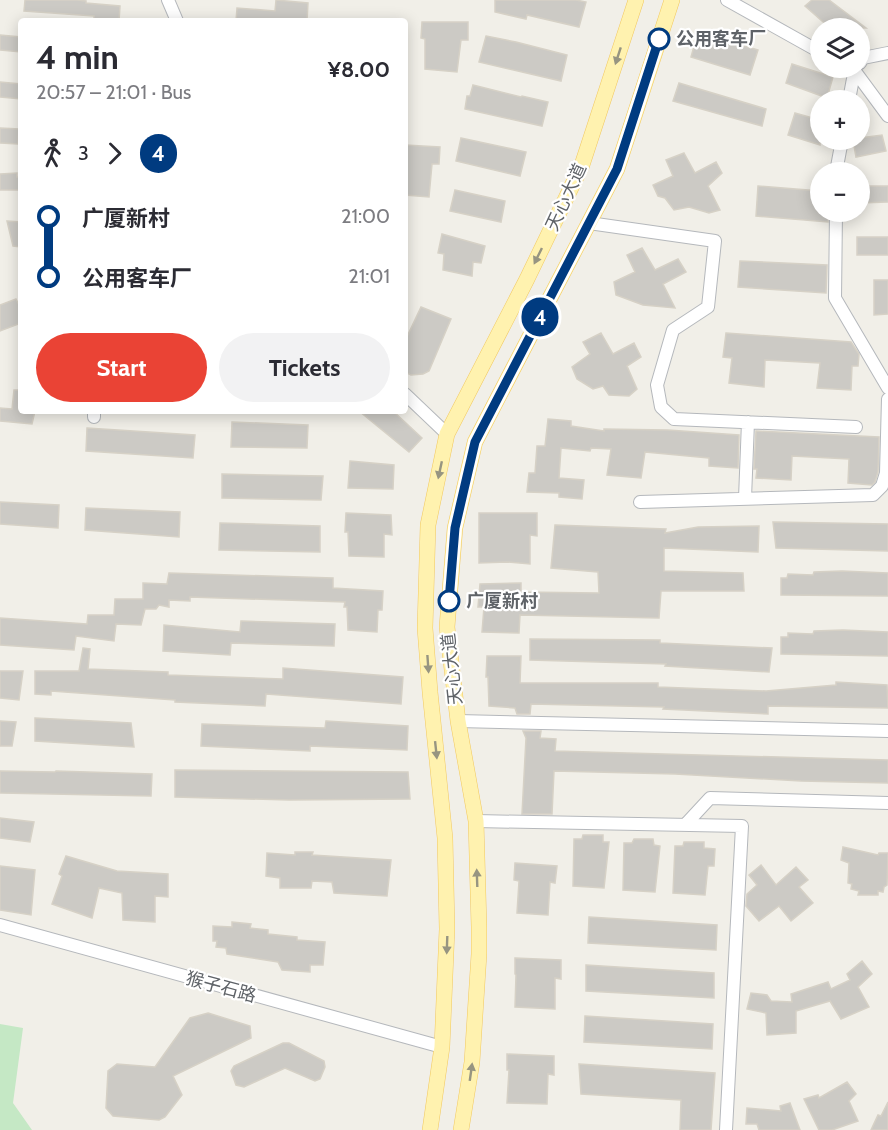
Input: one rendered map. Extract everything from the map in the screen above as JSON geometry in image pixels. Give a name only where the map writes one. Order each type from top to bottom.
[{"type":"main road","name":"天心大道","points":[[430,1130],[442,1047],[447,929],[445,838],[425,628],[428,525],[447,434],[527,279],[582,165],[636,0]]},
{"type":"main road","name":"天心大道","points":[[462,1130],[472,1062],[479,954],[476,821],[458,721],[447,627],[455,528],[475,442],[617,169],[672,0]]},
{"type":"street","points":[[168,0],[176,18]]},
{"type":"street","points":[[727,0],[810,46]]},
{"type":"street","points":[[870,57],[888,53]]},
{"type":"street","points":[[862,78],[888,116]]},
{"type":"street","points":[[836,222],[835,298],[888,388]]},
{"type":"street","points":[[590,223],[715,242],[708,307],[674,330],[657,385],[662,407],[674,419],[856,427]]},
{"type":"street","points":[[408,397],[447,434]]},
{"type":"street","points":[[640,502],[873,495],[882,486],[886,473],[888,399]]},
{"type":"street","points":[[745,498],[748,422]]},
{"type":"street","points":[[458,721],[888,731]]},
{"type":"street","points":[[685,825],[710,798],[888,803]]},
{"type":"street","points":[[476,821],[742,826],[726,1130]]},
{"type":"street","name":"猴子石路","points":[[0,925],[442,1047]]},
{"type":"green space","points":[[0,1024],[23,1028],[13,1103],[32,1130],[0,1130]]},
{"type":"building","points":[[25,0],[77,0],[120,6],[119,18],[94,18],[94,16],[24,11]]},
{"type":"building","points":[[276,0],[308,3],[307,18],[236,18],[237,8],[275,11]]},
{"type":"building","points":[[495,0],[586,2],[579,27],[527,15],[526,19],[495,12]]},
{"type":"building","points":[[812,0],[829,0],[853,18],[819,18],[805,6]]},
{"type":"building","points":[[422,22],[468,22],[468,40],[461,40],[457,72],[425,69],[425,39],[421,38]]},
{"type":"building","points":[[698,32],[758,50],[750,75],[691,57]]},
{"type":"building","points":[[0,35],[18,37],[18,52],[0,50]]},
{"type":"building","points":[[486,36],[567,55],[561,81],[479,62]]},
{"type":"building","points":[[792,64],[810,70],[810,78],[833,78],[829,90],[810,92],[786,83]]},
{"type":"building","points":[[0,82],[18,84],[18,99],[0,97]]},
{"type":"building","points":[[679,83],[766,109],[762,126],[673,101]]},
{"type":"building","points":[[473,85],[548,102],[542,126],[465,109],[467,96],[470,96]]},
{"type":"building","points":[[795,113],[810,117],[810,142],[788,135]]},
{"type":"building","points":[[0,128],[18,129],[18,144],[0,143]]},
{"type":"building","points":[[882,135],[886,151],[856,157],[855,150],[870,150],[870,137]]},
{"type":"building","points":[[461,138],[526,152],[520,176],[456,161]]},
{"type":"building","points":[[408,145],[440,147],[439,164],[432,164],[429,197],[408,195]]},
{"type":"building","points":[[684,153],[695,173],[716,162],[722,173],[708,186],[720,210],[709,213],[689,207],[674,210],[665,198],[658,196],[653,185],[673,176],[666,160]]},
{"type":"building","points":[[17,173],[18,190],[0,190],[0,174]]},
{"type":"building","points":[[758,186],[810,190],[810,220],[756,216]]},
{"type":"building","points":[[870,186],[888,186],[888,202],[870,203]]},
{"type":"building","points":[[455,190],[505,201],[501,222],[450,211]]},
{"type":"building","points":[[7,221],[18,222],[18,247],[13,246]]},
{"type":"building","points":[[442,234],[485,246],[481,263],[473,262],[472,276],[443,270],[444,254],[438,253]]},
{"type":"building","points":[[857,237],[888,237],[888,255],[857,255]]},
{"type":"building","points":[[642,248],[655,270],[678,259],[686,272],[663,284],[675,308],[643,305],[616,295],[614,282],[635,272],[627,255]]},
{"type":"building","points":[[740,261],[827,265],[826,293],[738,287]]},
{"type":"building","points":[[874,280],[888,280],[888,314],[874,315]]},
{"type":"building","points":[[16,299],[18,324],[0,331],[0,305]]},
{"type":"building","points":[[421,307],[451,319],[429,371],[423,374],[408,374],[408,335]]},
{"type":"building","points":[[601,333],[613,354],[634,343],[641,357],[627,366],[637,389],[629,396],[609,395],[603,386],[593,389],[577,379],[572,367],[590,354],[583,342]]},
{"type":"building","points":[[726,333],[851,342],[859,354],[858,366],[852,366],[851,390],[817,388],[820,363],[765,360],[764,387],[729,383],[732,358],[723,357]]},
{"type":"building","points":[[14,390],[18,390],[18,414],[34,414],[32,424],[0,421],[0,408],[12,409]]},
{"type":"building","points":[[363,414],[396,414],[422,438],[409,452]]},
{"type":"building","points":[[548,419],[571,421],[571,426],[604,431],[604,429],[668,430],[739,435],[738,468],[709,466],[709,458],[645,452],[641,478],[607,475],[611,449],[591,448],[590,451],[561,448],[559,478],[584,480],[582,499],[559,497],[559,493],[527,492],[529,473],[535,473],[537,446],[545,446]]},
{"type":"building","points":[[232,422],[308,425],[307,448],[231,447]]},
{"type":"building","points":[[87,428],[195,435],[193,458],[86,451]]},
{"type":"building","points":[[756,431],[879,437],[878,472],[875,482],[872,485],[848,483],[849,459],[792,456],[791,480],[756,478],[757,469],[754,469]]},
{"type":"building","points":[[350,461],[394,465],[393,489],[348,488]]},
{"type":"building","points":[[222,474],[323,476],[321,500],[222,498]]},
{"type":"building","points":[[0,502],[59,505],[58,528],[0,524]]},
{"type":"building","points":[[86,508],[180,512],[179,537],[85,530]]},
{"type":"building","points":[[346,513],[391,515],[392,535],[384,534],[384,557],[349,556],[348,532],[345,532]]},
{"type":"building","points":[[479,513],[537,513],[537,536],[530,535],[530,564],[479,563]]},
{"type":"building","points":[[773,522],[888,524],[888,551],[776,548]]},
{"type":"building","points":[[220,523],[320,526],[320,552],[219,550]]},
{"type":"building","points":[[555,525],[666,529],[665,533],[698,527],[759,526],[758,552],[664,548],[664,571],[743,573],[744,591],[661,591],[659,618],[520,615],[519,633],[482,632],[484,607],[478,607],[480,584],[521,583],[521,592],[599,593],[598,572],[551,568]]},
{"type":"building","points":[[814,572],[888,573],[888,596],[781,595],[781,578],[787,578],[788,574],[813,575]]},
{"type":"building","points":[[169,573],[333,578],[333,588],[383,591],[382,610],[378,610],[377,632],[348,630],[345,602],[190,597],[190,601],[169,600],[169,607],[159,605],[156,609],[145,609],[141,625],[116,624],[114,641],[76,636],[74,650],[0,645],[0,618],[87,624],[88,615],[114,615],[115,599],[143,599],[143,583],[167,584]]},
{"type":"building","points":[[241,621],[335,624],[334,646],[231,643],[230,655],[163,651],[164,625],[240,632]]},
{"type":"building","points":[[814,631],[888,632],[888,656],[781,654],[781,637],[788,637],[788,633],[813,634]]},
{"type":"building","points":[[530,639],[660,640],[660,643],[772,648],[769,672],[665,666],[666,664],[530,660]]},
{"type":"building","points":[[83,648],[90,649],[88,669],[168,672],[168,675],[283,679],[283,668],[403,677],[401,704],[266,694],[265,706],[175,702],[175,700],[51,691],[51,695],[35,694],[35,671],[79,671]]},
{"type":"building","points":[[487,656],[521,656],[520,683],[658,683],[658,687],[766,691],[836,685],[836,682],[887,685],[888,708],[768,706],[768,714],[663,709],[664,707],[531,704],[530,714],[517,714],[515,708],[489,706],[488,677],[486,677]]},
{"type":"building","points":[[0,671],[23,671],[19,700],[0,698]]},
{"type":"building","points":[[35,718],[131,723],[134,747],[35,741]]},
{"type":"building","points":[[0,721],[16,722],[12,746],[0,746]]},
{"type":"building","points":[[326,721],[408,726],[407,750],[310,746],[310,751],[201,746],[202,724],[325,728]]},
{"type":"building","points":[[523,731],[541,731],[540,738],[556,739],[555,751],[888,760],[888,783],[554,771],[552,814],[522,814],[526,738]]},
{"type":"building","points":[[175,770],[408,772],[410,799],[289,800],[175,797]]},
{"type":"building","points":[[0,771],[152,774],[151,796],[0,793]]},
{"type":"building","points":[[0,818],[34,822],[30,842],[0,838]]},
{"type":"building","points":[[583,835],[603,835],[603,842],[609,842],[604,888],[573,886],[574,839],[582,839]]},
{"type":"building","points":[[634,839],[653,839],[654,845],[660,846],[655,892],[623,890],[624,843],[632,843]]},
{"type":"building","points":[[684,842],[704,842],[704,848],[715,849],[714,866],[708,866],[705,895],[673,893],[675,846],[683,846]]},
{"type":"building","points":[[843,847],[878,855],[888,853],[887,885],[883,892],[878,891],[878,895],[858,895],[859,891],[851,889],[852,884],[848,883],[849,863],[841,860]]},
{"type":"building","points":[[295,852],[391,860],[387,896],[334,893],[332,882],[312,881],[311,888],[280,888],[280,878],[266,876],[267,853],[295,855]]},
{"type":"building","points":[[66,856],[117,871],[168,874],[168,897],[155,896],[155,922],[123,920],[122,893],[99,888],[92,918],[52,904]]},
{"type":"building","points":[[515,863],[557,866],[555,883],[550,882],[548,915],[517,913],[519,881],[514,880]]},
{"type":"building","points":[[761,865],[776,885],[796,867],[808,880],[799,887],[813,903],[791,921],[779,906],[759,921],[746,906],[747,894],[757,885],[749,875]]},
{"type":"building","points":[[0,866],[35,870],[31,915],[0,910]]},
{"type":"building","points":[[589,917],[717,925],[716,950],[588,943]]},
{"type":"building","points":[[232,922],[251,924],[250,928],[268,930],[268,934],[297,937],[297,940],[325,942],[323,965],[310,965],[310,972],[282,970],[278,962],[227,954],[226,948],[216,947],[217,941],[213,941],[213,926],[232,927]]},
{"type":"building","points":[[515,958],[561,960],[561,979],[555,978],[555,1009],[515,1007]]},
{"type":"building","points":[[862,961],[872,974],[858,987],[869,1007],[841,1019],[830,1001],[796,1011],[796,1033],[767,1035],[766,1013],[747,1009],[751,993],[767,995],[771,1001],[792,1002],[791,994],[828,982],[831,989],[850,980],[847,974]]},
{"type":"building","points":[[586,965],[714,973],[714,998],[586,991]]},
{"type":"building","points":[[208,1013],[250,1026],[251,1038],[173,1076],[182,1095],[165,1117],[159,1120],[113,1116],[106,1108],[108,1071],[117,1064],[155,1067],[190,1018]]},
{"type":"building","points":[[585,1016],[713,1024],[712,1049],[584,1042]]},
{"type":"building","points":[[283,1043],[289,1043],[324,1061],[325,1067],[320,1079],[315,1081],[285,1068],[244,1087],[236,1085],[231,1071],[234,1066]]},
{"type":"building","points":[[507,1054],[554,1056],[554,1075],[548,1074],[547,1104],[507,1103],[509,1070],[507,1070]]},
{"type":"building","points":[[579,1064],[715,1073],[711,1130],[680,1130],[681,1100],[581,1094]]},
{"type":"building","points":[[847,1082],[856,1094],[849,1101],[858,1121],[832,1130],[819,1130],[804,1099],[818,1095],[819,1098]]},
{"type":"building","points":[[888,1102],[888,1130],[871,1130],[878,1115],[881,1116]]},
{"type":"building","points":[[790,1103],[800,1130],[759,1130],[757,1124],[746,1124],[747,1108],[781,1111],[780,1106]]},
{"type":"bus line","name":"4","points":[[449,601],[455,528],[475,442],[617,169],[659,39]]},
{"type":"place","name":"公用客车厂","points":[[659,39]]},
{"type":"place","name":"广厦新村","points":[[449,601]]}]
